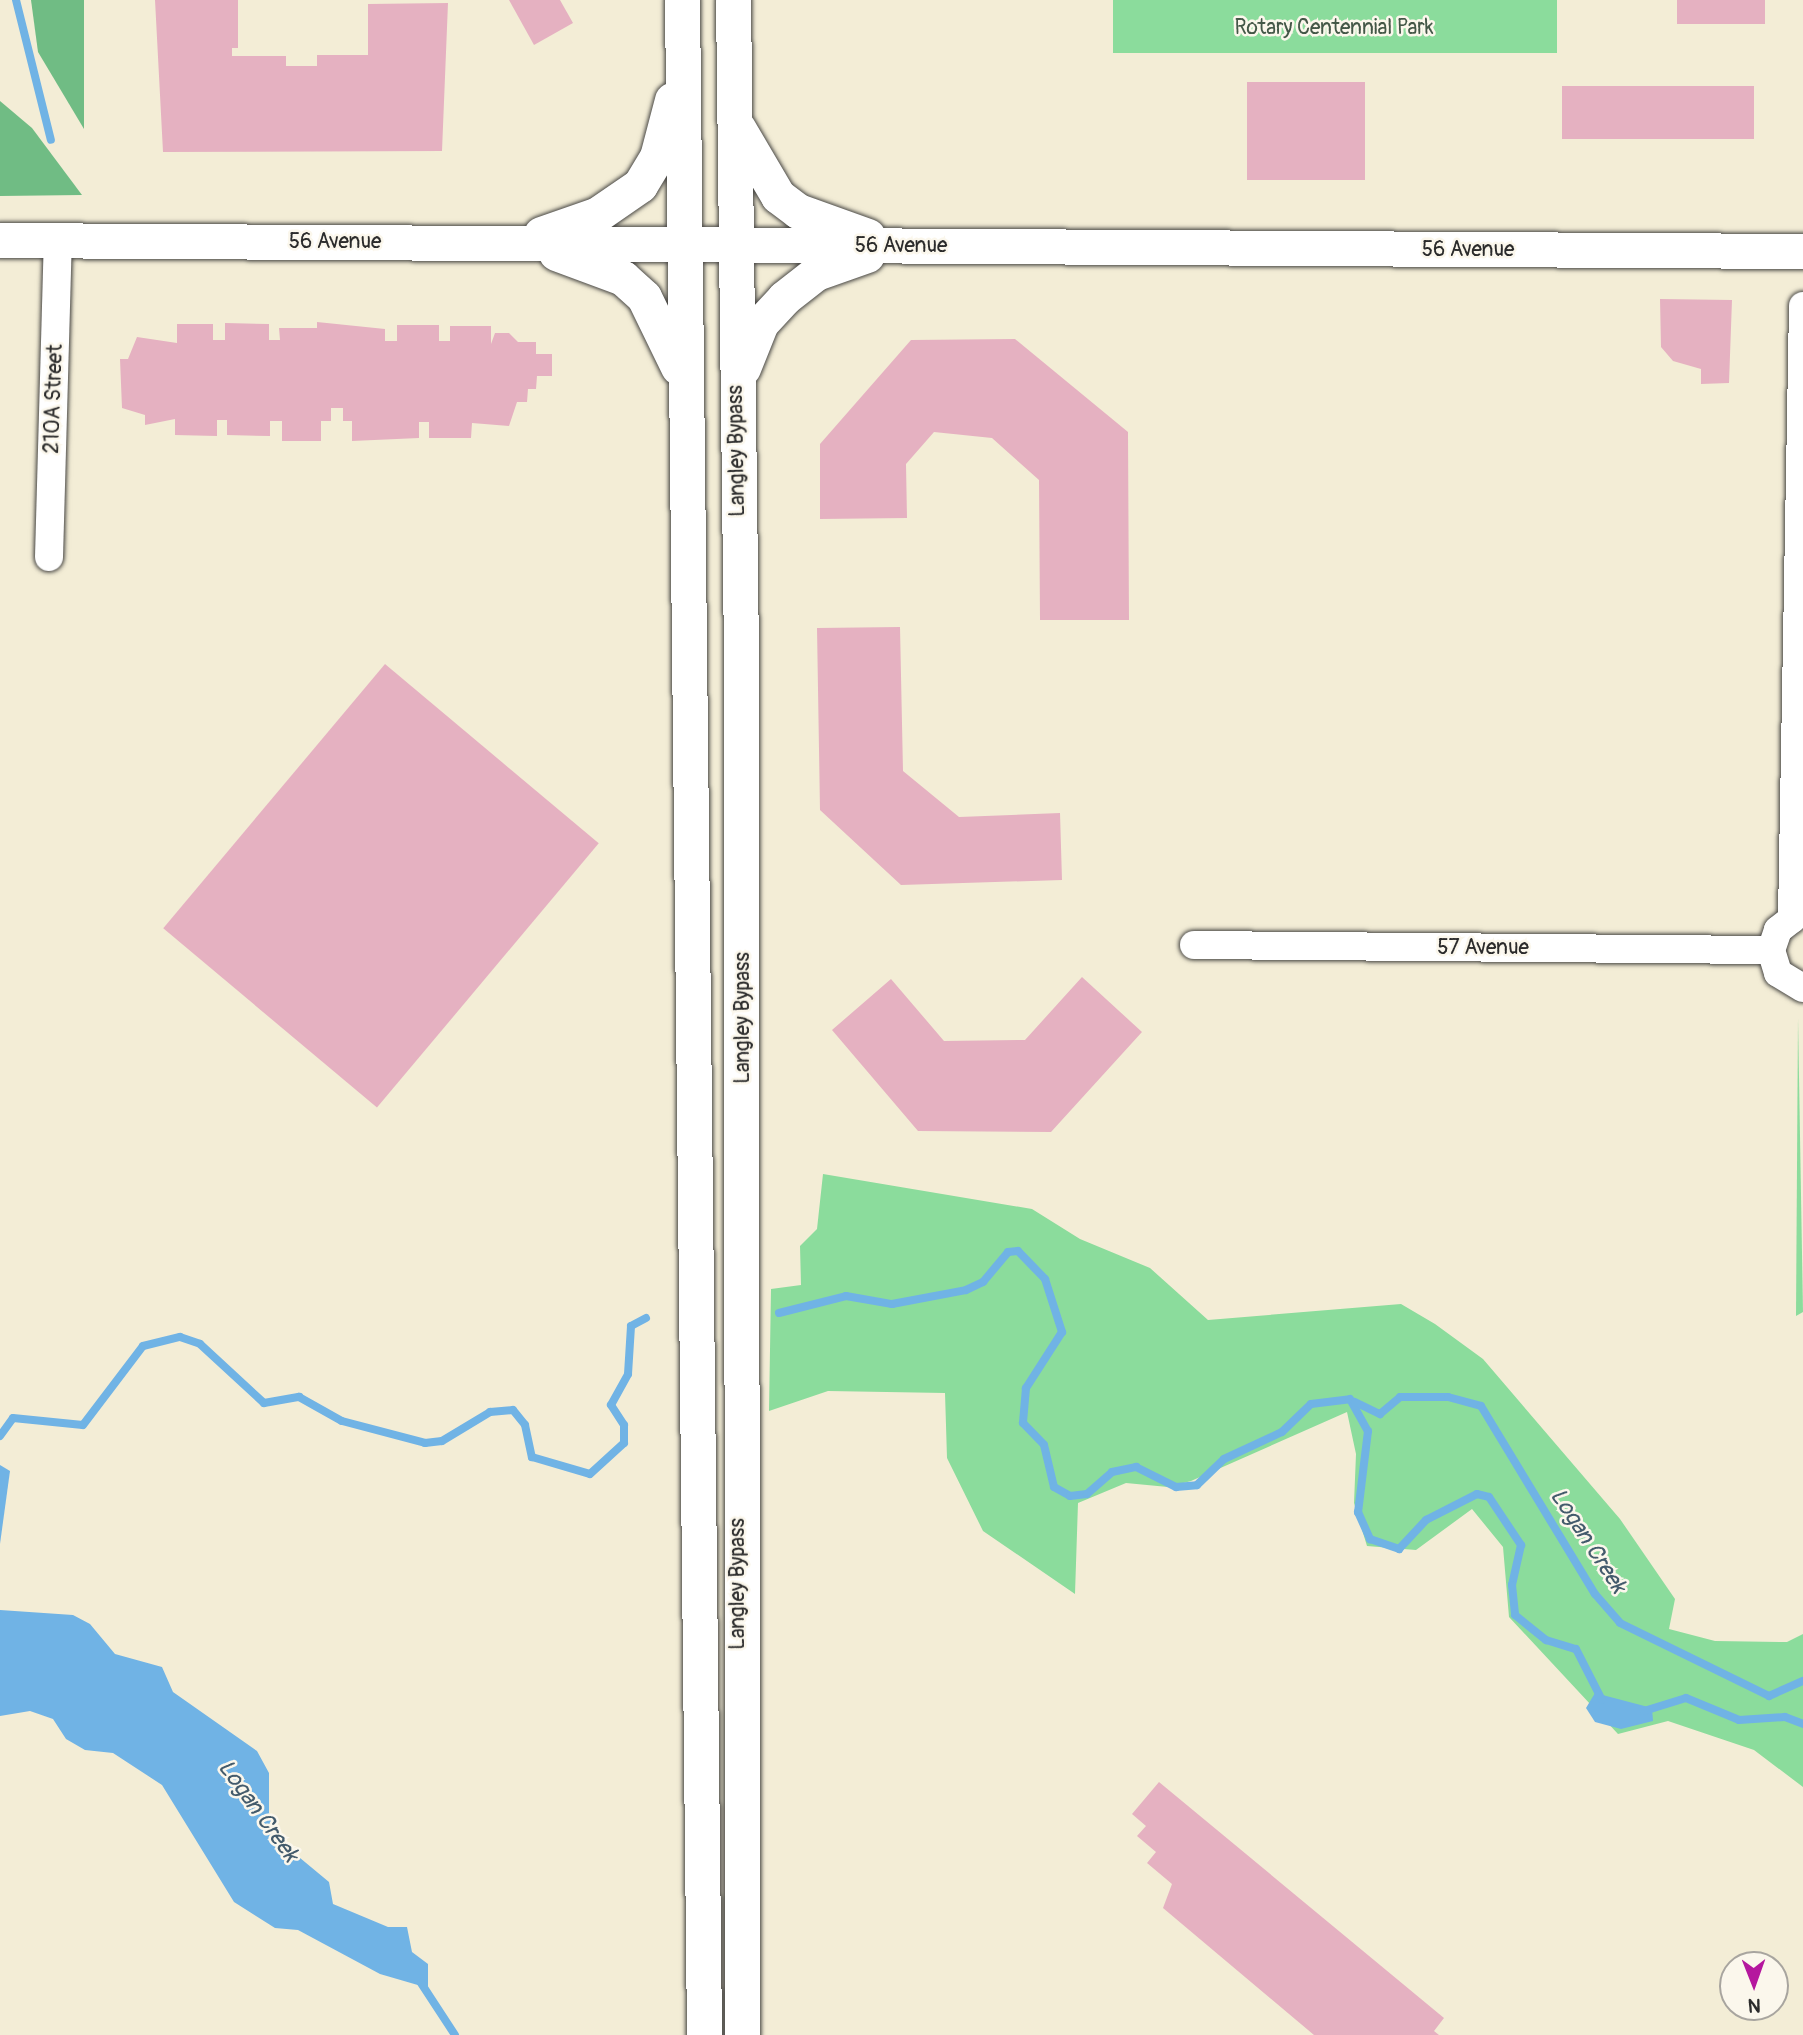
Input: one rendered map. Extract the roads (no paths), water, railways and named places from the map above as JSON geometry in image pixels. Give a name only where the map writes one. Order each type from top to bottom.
[{"type":"main road","name":"Langley Bypass","points":[[682,0],[704,2035]]},
{"type":"main road","name":"Langley Bypass","points":[[733,0],[742,2035]]},
{"type":"main road","points":[[519,243],[598,214],[640,185],[657,157],[683,49]]},
{"type":"main road","points":[[734,121],[752,161],[778,196],[809,215],[901,246]]},
{"type":"main road","name":"56 Avenue","points":[[0,240],[1803,251]]},
{"type":"main road","points":[[519,243],[593,263],[644,297],[675,355],[687,398]]},
{"type":"main road","points":[[736,400],[748,348],[784,298],[841,261],[901,246]]},
{"type":"street","name":"210A Street","points":[[49,557],[58,240]]},
{"type":"street","points":[[1803,306],[1792,919],[1778,930],[1771,950],[1778,973],[1803,988]]},
{"type":"street","name":"57 Avenue","points":[[1194,945],[1771,950]]},
{"type":"water","points":[[0,1465],[10,1471],[0,1544]]},
{"type":"water","points":[[0,1610],[73,1615],[90,1624],[115,1654],[162,1667],[173,1692],[257,1751],[269,1773],[269,1813],[282,1843],[329,1882],[333,1904],[388,1927],[407,1927],[412,1952],[428,1964],[428,1988],[380,1974],[298,1930],[275,1928],[234,1902],[162,1785],[113,1753],[85,1750],[66,1739],[53,1719],[30,1711],[0,1716]]},
{"type":"water","points":[[1595,1693],[1652,1708],[1653,1721],[1621,1729],[1595,1722],[1586,1708]]},
{"type":"waterway","points":[[16,0],[51,140]]},
{"type":"waterway","points":[[779,1313],[846,1296],[892,1304],[966,1290],[983,1282],[1008,1252],[1018,1251],[1045,1279],[1062,1332],[1026,1388],[1023,1423],[1044,1445],[1054,1487],[1070,1496],[1087,1494],[1112,1472],[1136,1467],[1176,1487],[1197,1485],[1224,1459],[1282,1432],[1311,1404],[1350,1399],[1368,1431],[1358,1512],[1370,1539],[1399,1549],[1426,1520],[1477,1494],[1489,1497],[1521,1545],[1512,1585],[1515,1615],[1546,1640],[1576,1649],[1602,1700]]},
{"type":"waterway","name":"Logan Creek","points":[[0,1436],[13,1418],[83,1425],[143,1346],[180,1337],[200,1344],[264,1403],[299,1397],[342,1421],[425,1443],[442,1441],[490,1412],[513,1410],[525,1425],[532,1457],[590,1474],[624,1443],[624,1425],[611,1405],[628,1374],[631,1326],[646,1318]]},
{"type":"waterway","name":"Logan Creek","points":[[1355,1402],[1380,1414],[1400,1397],[1448,1397],[1481,1406],[1595,1594],[1620,1623],[1769,1696],[1803,1681]]},
{"type":"waterway","points":[[1644,1711],[1686,1698],[1739,1720],[1785,1717],[1803,1724]]},
{"type":"waterway","points":[[421,1983],[455,2035]]},
{"type":"park label","name":"Rotary Centennial Park","points":[[1334,28]]}]
